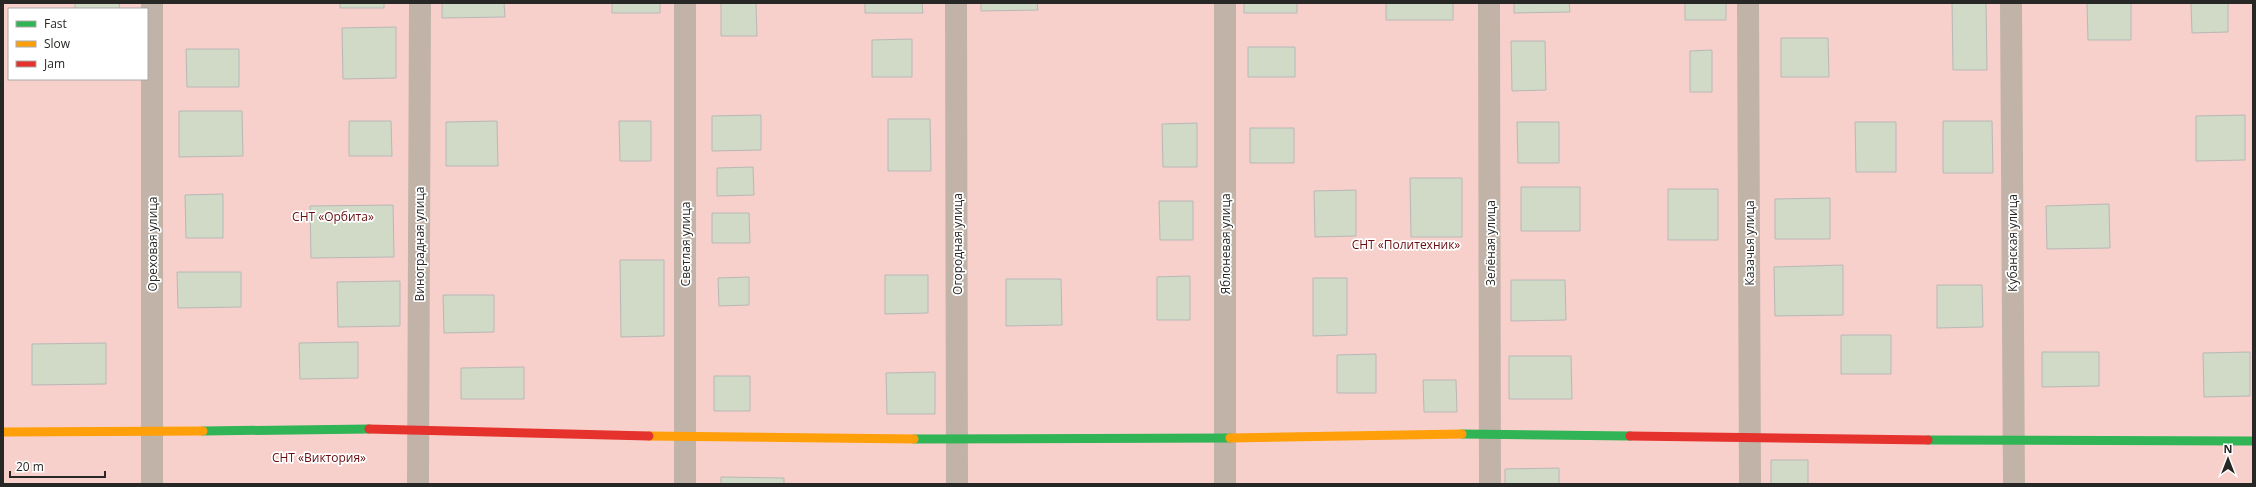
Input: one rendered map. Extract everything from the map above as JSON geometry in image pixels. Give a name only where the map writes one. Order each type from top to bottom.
[{"type":"street","name":"Ореховая улица","points":[[152,3],[152,484]]},
{"type":"street","name":"Виноградная улица","points":[[418,484],[420,3]]},
{"type":"street","name":"Светлая улица","points":[[685,3],[685,484]]},
{"type":"street","name":"Огородная улица","points":[[956,3],[957,484]]},
{"type":"street","name":"Яблоневая улица","points":[[1225,3],[1225,484]]},
{"type":"street","name":"Зелёная улица","points":[[1489,3],[1490,484]]},
{"type":"street","name":"Казачья улица","points":[[1748,3],[1750,484]]},
{"type":"street","name":"Кубанская улица","points":[[2011,3],[2014,484]]},
{"type":"street","points":[[3,432],[419,428],[564,435],[957,439],[1225,438],[1490,434],[2013,441],[2253,441]]},
{"type":"green space","name":"СНТ «Политехник»","points":[[3,3],[2253,3],[2253,484],[3,484]]},
{"type":"building","points":[[75,3],[119,3],[120,8],[75,8]]},
{"type":"building","points":[[340,3],[384,3],[384,8],[340,8]]},
{"type":"building","points":[[442,3],[504,3],[505,17],[442,18]]},
{"type":"building","points":[[612,3],[660,3],[660,13],[612,13]]},
{"type":"building","points":[[721,3],[756,3],[757,36],[721,36]]},
{"type":"building","points":[[865,3],[922,3],[923,13],[865,13]]},
{"type":"building","points":[[981,3],[1037,3],[1038,10],[981,11]]},
{"type":"building","points":[[1244,3],[1297,3],[1297,13],[1244,13]]},
{"type":"building","points":[[1386,3],[1453,3],[1453,20],[1386,20]]},
{"type":"building","points":[[1514,3],[1569,3],[1570,12],[1514,13]]},
{"type":"building","points":[[1685,3],[1726,3],[1726,20],[1685,20]]},
{"type":"building","points":[[1952,3],[1986,3],[1987,70],[1953,70]]},
{"type":"building","points":[[2087,3],[2131,3],[2131,40],[2088,40]]},
{"type":"building","points":[[2191,3],[2228,3],[2228,32],[2192,33]]},
{"type":"building","points":[[396,27],[396,78],[343,79],[342,28]]},
{"type":"building","points":[[1781,38],[1828,38],[1829,77],[1781,77]]},
{"type":"building","points":[[912,39],[912,77],[872,77],[872,40]]},
{"type":"building","points":[[1511,41],[1545,41],[1546,90],[1512,91]]},
{"type":"building","points":[[1248,47],[1295,47],[1295,77],[1248,77]]},
{"type":"building","points":[[186,49],[239,49],[239,87],[187,87]]},
{"type":"building","points":[[1712,50],[1712,92],[1690,92],[1690,51]]},
{"type":"building","points":[[179,111],[242,111],[243,156],[179,157]]},
{"type":"building","points":[[761,115],[761,150],[712,151],[712,116]]},
{"type":"building","points":[[2245,115],[2245,160],[2196,161],[2196,116]]},
{"type":"building","points":[[888,119],[930,119],[931,171],[888,171]]},
{"type":"building","points":[[349,121],[391,121],[392,156],[349,156]]},
{"type":"building","points":[[497,121],[498,166],[446,166],[446,122]]},
{"type":"building","points":[[619,121],[651,121],[651,161],[620,161]]},
{"type":"building","points":[[1943,121],[1992,121],[1993,173],[1943,173]]},
{"type":"building","points":[[1517,122],[1559,122],[1559,163],[1518,163]]},
{"type":"building","points":[[1855,122],[1896,122],[1896,172],[1856,172]]},
{"type":"building","points":[[1197,123],[1197,167],[1163,167],[1162,124]]},
{"type":"building","points":[[1250,128],[1294,128],[1294,163],[1250,163]]},
{"type":"building","points":[[753,167],[754,195],[717,196],[717,168]]},
{"type":"building","points":[[1410,178],[1462,178],[1462,237],[1411,237]]},
{"type":"building","points":[[1521,187],[1580,187],[1580,231],[1521,231]]},
{"type":"building","points":[[1668,189],[1718,189],[1718,240],[1668,240]]},
{"type":"building","points":[[1356,190],[1356,236],[1315,237],[1314,191]]},
{"type":"building","points":[[223,194],[223,238],[186,238],[185,195]]},
{"type":"building","points":[[1830,198],[1830,239],[1775,239],[1775,199]]},
{"type":"building","points":[[1159,201],[1193,201],[1193,240],[1160,240]]},
{"type":"building","points":[[2109,204],[2110,248],[2047,249],[2046,206]]},
{"type":"building","points":[[393,205],[394,257],[311,258],[310,206]]},
{"type":"building","points":[[712,213],[749,213],[750,243],[712,243]]},
{"type":"building","points":[[620,260],[664,260],[664,336],[621,337]]},
{"type":"building","points":[[1843,265],[1843,315],[1775,316],[1774,267]]},
{"type":"building","points":[[177,272],[241,272],[241,307],[178,308]]},
{"type":"building","points":[[885,275],[928,275],[928,313],[885,314]]},
{"type":"building","points":[[1190,276],[1190,320],[1157,320],[1157,277]]},
{"type":"building","points":[[749,277],[749,305],[719,306],[718,278]]},
{"type":"building","points":[[1313,278],[1347,278],[1347,335],[1313,336]]},
{"type":"building","points":[[1006,279],[1061,279],[1062,325],[1006,326]]},
{"type":"building","points":[[1511,280],[1565,280],[1566,320],[1511,321]]},
{"type":"building","points":[[400,281],[400,326],[338,327],[337,282]]},
{"type":"building","points":[[1937,285],[1982,285],[1983,327],[1937,328]]},
{"type":"building","points":[[443,295],[494,295],[494,332],[444,333]]},
{"type":"building","points":[[1841,335],[1891,335],[1891,374],[1841,374]]},
{"type":"building","points":[[358,342],[358,378],[300,379],[299,343]]},
{"type":"building","points":[[106,343],[106,384],[32,385],[32,344]]},
{"type":"building","points":[[2042,352],[2099,352],[2099,386],[2042,387]]},
{"type":"building","points":[[2250,352],[2250,396],[2204,397],[2203,353]]},
{"type":"building","points":[[1376,354],[1376,393],[1337,393],[1337,355]]},
{"type":"building","points":[[1509,356],[1571,356],[1572,399],[1509,399]]},
{"type":"building","points":[[524,367],[524,399],[461,399],[461,368]]},
{"type":"building","points":[[935,372],[935,414],[887,414],[886,373]]},
{"type":"building","points":[[714,376],[750,376],[750,411],[714,411]]},
{"type":"building","points":[[1423,380],[1456,380],[1457,412],[1424,412]]},
{"type":"building","points":[[1771,460],[1808,460],[1808,484],[1771,484]]},
{"type":"building","points":[[1559,468],[1559,484],[1505,484],[1505,469]]},
{"type":"building","points":[[721,477],[784,478],[784,484],[721,484]]},
{"type":"traffic: fast","points":[[203,431],[369,429]]},
{"type":"traffic: fast","points":[[1462,434],[1630,436]]},
{"type":"traffic: fast","points":[[914,439],[1230,438]]},
{"type":"traffic: fast","points":[[1928,440],[2253,441]]},
{"type":"traffic: slow","points":[[3,432],[203,431]]},
{"type":"traffic: slow","points":[[1230,438],[1462,434]]},
{"type":"traffic: slow","points":[[649,436],[914,439]]},
{"type":"traffic: jam","points":[[369,429],[649,436]]},
{"type":"traffic: jam","points":[[1630,436],[1928,440]]},
{"type":"park label","name":"СНТ «Орбита»","points":[[333,216]]},
{"type":"park label","name":"СНТ «Виктория»","points":[[319,457]]}]
